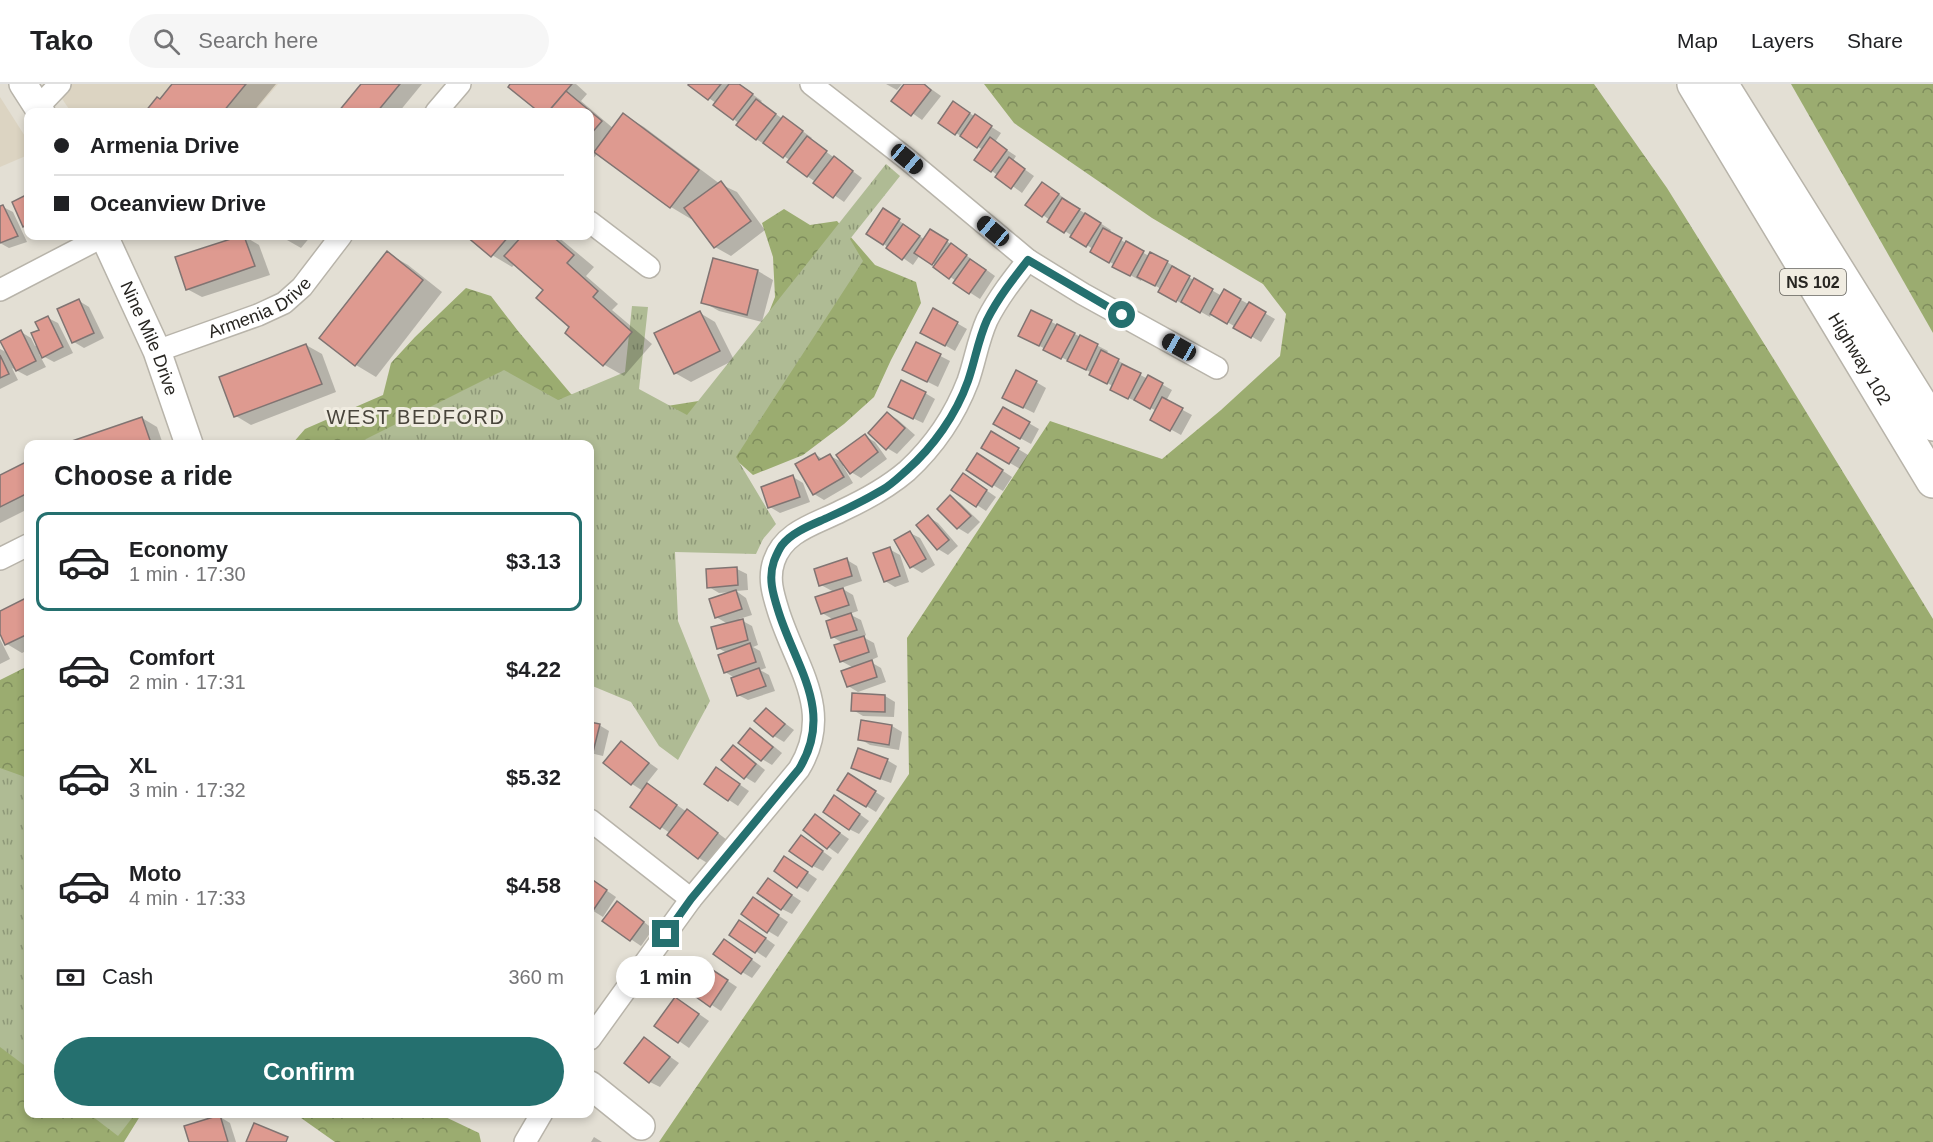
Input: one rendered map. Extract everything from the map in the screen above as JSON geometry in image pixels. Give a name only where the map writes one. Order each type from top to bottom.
[{"type":"highway","name":"Highway 102","points":[[1694,84],[1933,481]]},
{"type":"highway","name":"Highway 102","points":[[1721,84],[1933,424]]},
{"type":"street","points":[[23,84],[38,108]]},
{"type":"street","points":[[41,108],[60,84]]},
{"type":"street","points":[[442,108],[460,84]]},
{"type":"street","points":[[811,84],[907,159],[1028,260],[1083,294],[1217,368]]},
{"type":"street","points":[[594,225],[649,267]]},
{"type":"street","points":[[0,290],[96,240]]},
{"type":"street","name":"Nine Mile Drive","points":[[106,240],[157,351],[188,440]]},
{"type":"street","name":"Armenia Drive","points":[[157,351],[258,315],[284,303],[302,286],[338,240]]},
{"type":"street","points":[[594,1033],[691,899],[799,769],[811,746],[815,720],[812,699],[779,614],[771,584],[771,573],[782,545],[799,531],[882,490],[906,471],[929,448],[963,393],[981,337],[994,308],[1028,260]]},
{"type":"street","points":[[0,559],[24,547]]},
{"type":"street","points":[[594,823],[691,899]]},
{"type":"street","points":[[594,1088],[641,1126]]},
{"type":"street","points":[[525,1142],[539,1118]]},
{"type":"shaded area","points":[[52,84],[278,84],[257,108],[68,108]]},
{"type":"shaded area","points":[[0,97],[24,135],[24,157],[0,167]]},
{"type":"green space","points":[[984,84],[1594,84],[1667,188],[1933,619],[1933,1142],[659,1142],[909,774],[907,638],[1050,421],[1162,459],[1221,410],[1280,356],[1286,314],[1263,284],[1152,218],[1014,123]]},
{"type":"green space","points":[[1791,84],[1933,84],[1933,333]]},
{"type":"green space","points":[[886,164],[900,176],[850,239],[863,261],[736,457],[776,524],[763,539],[756,554],[675,552],[678,621],[710,701],[678,760],[659,746],[631,702],[594,687],[594,440],[364,440],[504,370],[558,400],[625,372],[632,306],[648,307],[639,389],[687,415]]},
{"type":"green space","points":[[784,209],[810,225],[837,221],[875,265],[916,282],[921,303],[874,397],[844,424],[803,455],[753,475],[726,451],[667,406],[711,399],[749,363],[775,297],[773,257],[762,223]]},
{"type":"green space","points":[[466,288],[491,296],[571,394],[593,408],[590,440],[295,440],[305,429],[383,395],[391,363]]},
{"type":"green space","points":[[24,668],[24,1118],[139,1118],[124,1142],[0,1142],[0,680]]},
{"type":"green space","points":[[0,768],[24,777],[24,1065],[0,1047]]},
{"type":"green space","points":[[95,1118],[132,1118],[118,1136]]},
{"type":"green space","points":[[301,1118],[448,1118],[479,1133],[481,1142],[335,1142]]},
{"type":"building","points":[[172,84],[246,84],[226,108],[148,108],[157,97],[160,99]]},
{"type":"building","points":[[361,84],[400,84],[380,108],[341,108]]},
{"type":"building","points":[[510,84],[572,84],[551,108],[534,108],[508,87]]},
{"type":"building","points":[[689,84],[721,84],[708,100]]},
{"type":"building","points":[[729,84],[739,84],[753,94],[733,120],[713,105]]},
{"type":"building","points":[[904,84],[924,84],[931,90],[911,116],[891,101]]},
{"type":"building","points":[[566,91],[586,108],[551,108]]},
{"type":"building","points":[[756,99],[776,114],[756,140],[736,125]]},
{"type":"building","points":[[953,101],[970,113],[955,135],[938,123]]},
{"type":"building","points":[[623,113],[699,170],[670,208],[594,152]]},
{"type":"building","points":[[594,114],[602,121],[594,130]]},
{"type":"building","points":[[975,114],[992,126],[977,148],[960,136]]},
{"type":"building","points":[[783,116],[803,131],[783,158],[763,143]]},
{"type":"building","points":[[807,136],[827,151],[807,177],[787,162]]},
{"type":"building","points":[[990,137],[1007,150],[991,172],[974,160]]},
{"type":"building","points":[[834,156],[853,171],[833,198],[813,183]]},
{"type":"building","points":[[1009,157],[1025,169],[1011,189],[995,177]]},
{"type":"building","points":[[721,181],[751,221],[714,248],[684,208]]},
{"type":"building","points":[[1042,182],[1059,194],[1042,217],[1025,205]]},
{"type":"building","points":[[24,196],[23,227],[12,202]]},
{"type":"building","points":[[1062,198],[1080,209],[1064,233],[1047,222]]},
{"type":"building","points":[[3,205],[18,236],[0,243],[0,206]]},
{"type":"building","points":[[883,208],[900,219],[883,245],[866,234]]},
{"type":"building","points":[[1085,213],[1101,223],[1086,247],[1070,237]]},
{"type":"building","points":[[903,224],[920,236],[902,260],[886,248]]},
{"type":"building","points":[[1103,228],[1122,238],[1109,263],[1090,252]]},
{"type":"building","points":[[930,229],[948,240],[932,265],[914,253]]},
{"type":"building","points":[[228,240],[245,240],[255,266],[186,290],[175,257]]},
{"type":"building","points":[[471,240],[506,240],[491,257]]},
{"type":"building","points":[[518,240],[557,240],[574,255],[567,263],[598,291],[593,297],[632,332],[603,366],[565,333],[569,327],[536,298],[543,290],[504,256]]},
{"type":"building","points":[[1126,241],[1144,251],[1130,276],[1112,267]]},
{"type":"building","points":[[951,243],[967,255],[949,279],[933,267]]},
{"type":"building","points":[[387,251],[423,280],[355,366],[319,338]]},
{"type":"building","points":[[1150,252],[1168,261],[1155,286],[1137,277]]},
{"type":"building","points":[[713,258],[758,270],[747,315],[701,303]]},
{"type":"building","points":[[970,259],[986,270],[969,294],[953,283]]},
{"type":"building","points":[[1172,266],[1190,276],[1176,302],[1158,292]]},
{"type":"building","points":[[1194,278],[1213,289],[1200,313],[1181,302]]},
{"type":"building","points":[[1224,289],[1241,299],[1227,324],[1210,314]]},
{"type":"building","points":[[79,299],[94,333],[72,343],[57,309]]},
{"type":"building","points":[[1249,302],[1266,312],[1251,338],[1233,328]]},
{"type":"building","points":[[933,308],[958,322],[945,346],[920,333]]},
{"type":"building","points":[[1031,310],[1052,320],[1039,346],[1018,336]]},
{"type":"building","points":[[700,311],[720,351],[674,374],[654,333]]},
{"type":"building","points":[[48,316],[63,347],[42,358],[31,333],[39,330],[35,322]]},
{"type":"building","points":[[1057,324],[1075,333],[1061,359],[1043,350]]},
{"type":"building","points":[[21,330],[36,361],[16,371],[0,341]]},
{"type":"building","points":[[1080,335],[1098,344],[1086,370],[1067,361]]},
{"type":"building","points":[[916,342],[941,354],[927,382],[902,370]]},
{"type":"building","points":[[306,344],[322,384],[234,417],[219,377]]},
{"type":"building","points":[[1101,350],[1119,359],[1107,384],[1089,375]]},
{"type":"building","points":[[0,355],[9,374],[0,378]]},
{"type":"building","points":[[1122,364],[1141,373],[1128,399],[1110,390]]},
{"type":"building","points":[[1016,370],[1037,381],[1023,408],[1002,398]]},
{"type":"building","points":[[1148,375],[1163,383],[1150,409],[1134,400]]},
{"type":"building","points":[[901,380],[926,392],[913,419],[888,407]]},
{"type":"building","points":[[1162,397],[1183,408],[1170,431],[1150,420]]},
{"type":"building","points":[[1003,407],[1030,422],[1020,439],[993,424]]},
{"type":"building","points":[[887,412],[905,428],[886,450],[868,433]]},
{"type":"building","points":[[142,417],[150,440],[75,440]]},
{"type":"building","points":[[991,431],[1019,448],[1009,464],[981,448]]},
{"type":"building","points":[[865,434],[878,452],[850,474],[836,455]]},
{"type":"building","points":[[815,453],[819,460],[830,454],[844,477],[813,495],[795,464]]},
{"type":"building","points":[[977,453],[1003,470],[992,487],[966,470]]},
{"type":"building","points":[[24,463],[24,495],[0,507],[0,475]]},
{"type":"building","points":[[963,473],[987,490],[976,507],[951,490]]},
{"type":"building","points":[[793,475],[800,497],[768,508],[761,487]]},
{"type":"building","points":[[950,495],[971,516],[957,529],[937,509]]},
{"type":"building","points":[[928,515],[949,540],[937,550],[916,525]]},
{"type":"building","points":[[910,531],[926,559],[910,568],[894,540]]},
{"type":"building","points":[[890,547],[900,576],[884,582],[873,553]]},
{"type":"building","points":[[847,558],[852,576],[819,586],[814,569]]},
{"type":"building","points":[[737,567],[738,585],[707,588],[706,569]]},
{"type":"building","points":[[843,588],[849,605],[821,614],[815,597]]},
{"type":"building","points":[[736,590],[742,609],[715,618],[709,599]]},
{"type":"building","points":[[24,599],[24,636],[5,645],[0,634],[0,611]]},
{"type":"building","points":[[851,613],[857,630],[831,638],[826,621]]},
{"type":"building","points":[[743,619],[748,640],[717,649],[711,627]]},
{"type":"building","points":[[864,636],[869,652],[840,662],[834,645]]},
{"type":"building","points":[[750,643],[756,662],[724,673],[718,655]]},
{"type":"building","points":[[872,660],[877,677],[847,687],[841,671]]},
{"type":"building","points":[[759,668],[766,686],[737,696],[731,678]]},
{"type":"building","points":[[852,693],[885,695],[885,712],[851,711]]},
{"type":"building","points":[[766,708],[785,724],[773,737],[754,721]]},
{"type":"building","points":[[861,720],[892,725],[889,745],[858,740]]},
{"type":"building","points":[[594,723],[600,724],[594,748]]},
{"type":"building","points":[[750,728],[773,747],[761,761],[738,743]]},
{"type":"building","points":[[621,741],[649,763],[631,785],[603,763]]},
{"type":"building","points":[[733,745],[756,764],[744,779],[721,760]]},
{"type":"building","points":[[858,748],[888,759],[880,779],[851,768]]},
{"type":"building","points":[[716,767],[740,784],[728,801],[704,784]]},
{"type":"building","points":[[848,773],[876,791],[866,807],[837,790]]},
{"type":"building","points":[[647,783],[677,805],[660,829],[630,807]]},
{"type":"building","points":[[834,795],[860,814],[849,830],[823,812]]},
{"type":"building","points":[[687,809],[718,833],[698,859],[667,835]]},
{"type":"building","points":[[815,814],[840,833],[827,849],[803,830]]},
{"type":"building","points":[[801,835],[823,851],[812,867],[789,851]]},
{"type":"building","points":[[784,856],[808,872],[797,888],[774,871]]},
{"type":"building","points":[[768,878],[792,895],[781,910],[757,893]]},
{"type":"building","points":[[594,881],[607,890],[594,909]]},
{"type":"building","points":[[753,897],[779,915],[767,933],[741,914]]},
{"type":"building","points":[[617,901],[644,922],[630,941],[602,921]]},
{"type":"building","points":[[739,920],[766,938],[755,953],[729,935]]},
{"type":"building","points":[[724,939],[752,959],[741,974],[713,954]]},
{"type":"building","points":[[702,963],[728,980],[710,1007],[685,989]]},
{"type":"building","points":[[675,997],[699,1014],[678,1043],[654,1026]]},
{"type":"building","points":[[644,1037],[670,1057],[649,1083],[624,1063]]},
{"type":"building","points":[[210,1118],[221,1118],[228,1142],[189,1142],[184,1126]]},
{"type":"building","points":[[254,1123],[288,1137],[286,1142],[246,1142]]},
{"type":"district","name":"WEST BEDFORD","points":[[416,417]]},
{"type":"route","points":[[666,934],[691,899],[799,769],[811,746],[815,720],[812,699],[779,614],[771,584],[774,562],[782,545],[799,531],[882,490],[906,471],[929,448],[963,393],[981,337],[994,308],[1028,260],[1122,315]]}]
